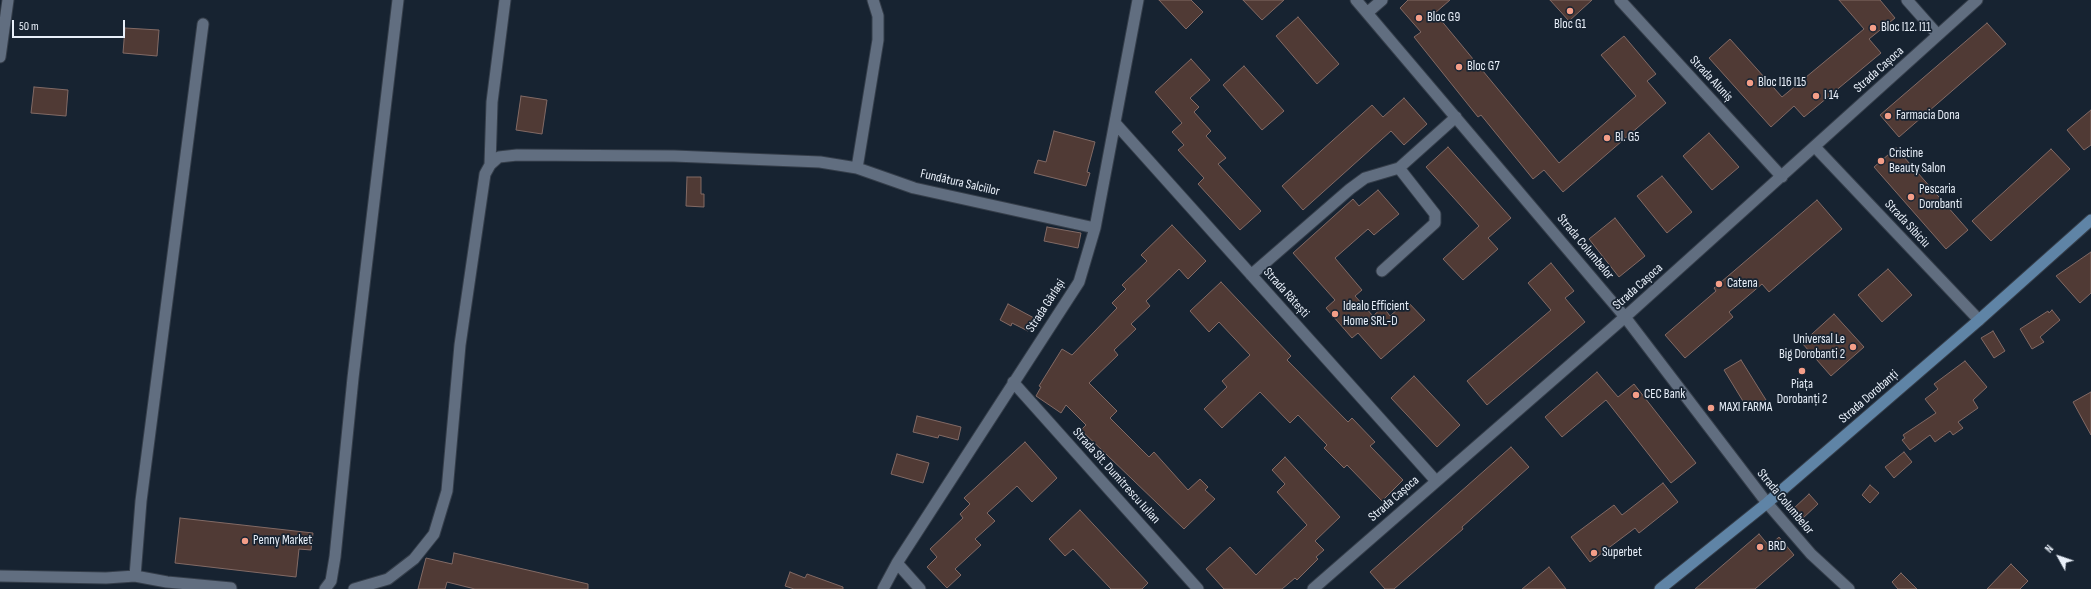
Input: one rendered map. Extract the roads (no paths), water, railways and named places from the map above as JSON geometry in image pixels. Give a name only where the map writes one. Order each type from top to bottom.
[{"type":"main road","name":"Strada Dorobanți","points":[[1660,589],[1767,503],[1979,320],[2091,220]]},
{"type":"street","points":[[0,57],[8,0]]},
{"type":"street","points":[[325,589],[331,581],[335,557],[353,378],[398,0]]},
{"type":"street","points":[[354,589],[388,579],[414,559],[434,534],[447,491],[460,345],[485,174],[490,165],[492,102],[505,0]]},
{"type":"street","points":[[857,168],[878,40],[878,16],[873,0]]},
{"type":"street","name":"Strada Gârlași","points":[[883,589],[897,563],[1079,282],[1095,228],[1116,124],[1138,0]]},
{"type":"street","name":"Strada Columbelor","points":[[1356,0],[1625,317],[1767,503],[1811,554],[1849,589]]},
{"type":"street","points":[[1367,13],[1382,0]]},
{"type":"street","name":"Strada Aluniș","points":[[1620,0],[1782,177]]},
{"type":"street","points":[[1907,0],[1938,35]]},
{"type":"street","name":"Strada Cașoca","points":[[1313,589],[1625,317],[1977,0]]},
{"type":"street","points":[[135,576],[141,501],[203,24]]},
{"type":"street","points":[[1252,275],[1350,188],[1365,178],[1399,168],[1456,117]]},
{"type":"street","name":"Strada Rătești","points":[[1116,124],[1436,481]]},
{"type":"street","name":"Strada Sibiciu","points":[[1815,147],[1979,320]]},
{"type":"street","name":"Fundătura Salciilor","points":[[490,165],[499,157],[517,155],[674,156],[820,162],[857,168],[914,188],[1095,228]]},
{"type":"street","points":[[1382,271],[1435,223],[1435,214],[1399,168]]},
{"type":"street","name":"Strada Slt. Dumitrescu Iulian","points":[[1013,382],[1198,589]]},
{"type":"street","points":[[897,563],[920,589]]},
{"type":"street","points":[[0,576],[106,578],[135,576],[167,582],[231,588]]},
{"type":"place","name":"Bloc G1","points":[[1570,11]]},
{"type":"place","name":"Bloc G9","points":[[1419,18]]},
{"type":"place","name":"Bloc I12. I11","points":[[1873,28]]},
{"type":"place","name":"Bloc G7","points":[[1459,67]]},
{"type":"place","name":"Bloc I16 I15","points":[[1750,83]]},
{"type":"place","name":"I 14","points":[[1816,96]]},
{"type":"place","name":"Farmacia Dona","points":[[1888,116]]},
{"type":"place","name":"Bl. G5","points":[[1607,138]]},
{"type":"place","name":"Cristine Beauty Salon","points":[[1881,161]]},
{"type":"place","name":"Pescaria Dorobanti","points":[[1911,197]]},
{"type":"place","name":"Catena","points":[[1719,284]]},
{"type":"place","name":"Idealo Efficient Home SRL-D","points":[[1335,314]]},
{"type":"place","name":"Universal Le Big Dorobanti 2","points":[[1853,347]]},
{"type":"place","name":"Piața Dorobanți 2","points":[[1802,371]]},
{"type":"place","name":"CEC Bank","points":[[1636,395]]},
{"type":"place","name":"MAXI FARMA","points":[[1711,408]]},
{"type":"place","name":"Penny Market","points":[[245,541]]},
{"type":"place","name":"BRD","points":[[1760,547]]},
{"type":"place","name":"Superbet","points":[[1594,553]]}]
